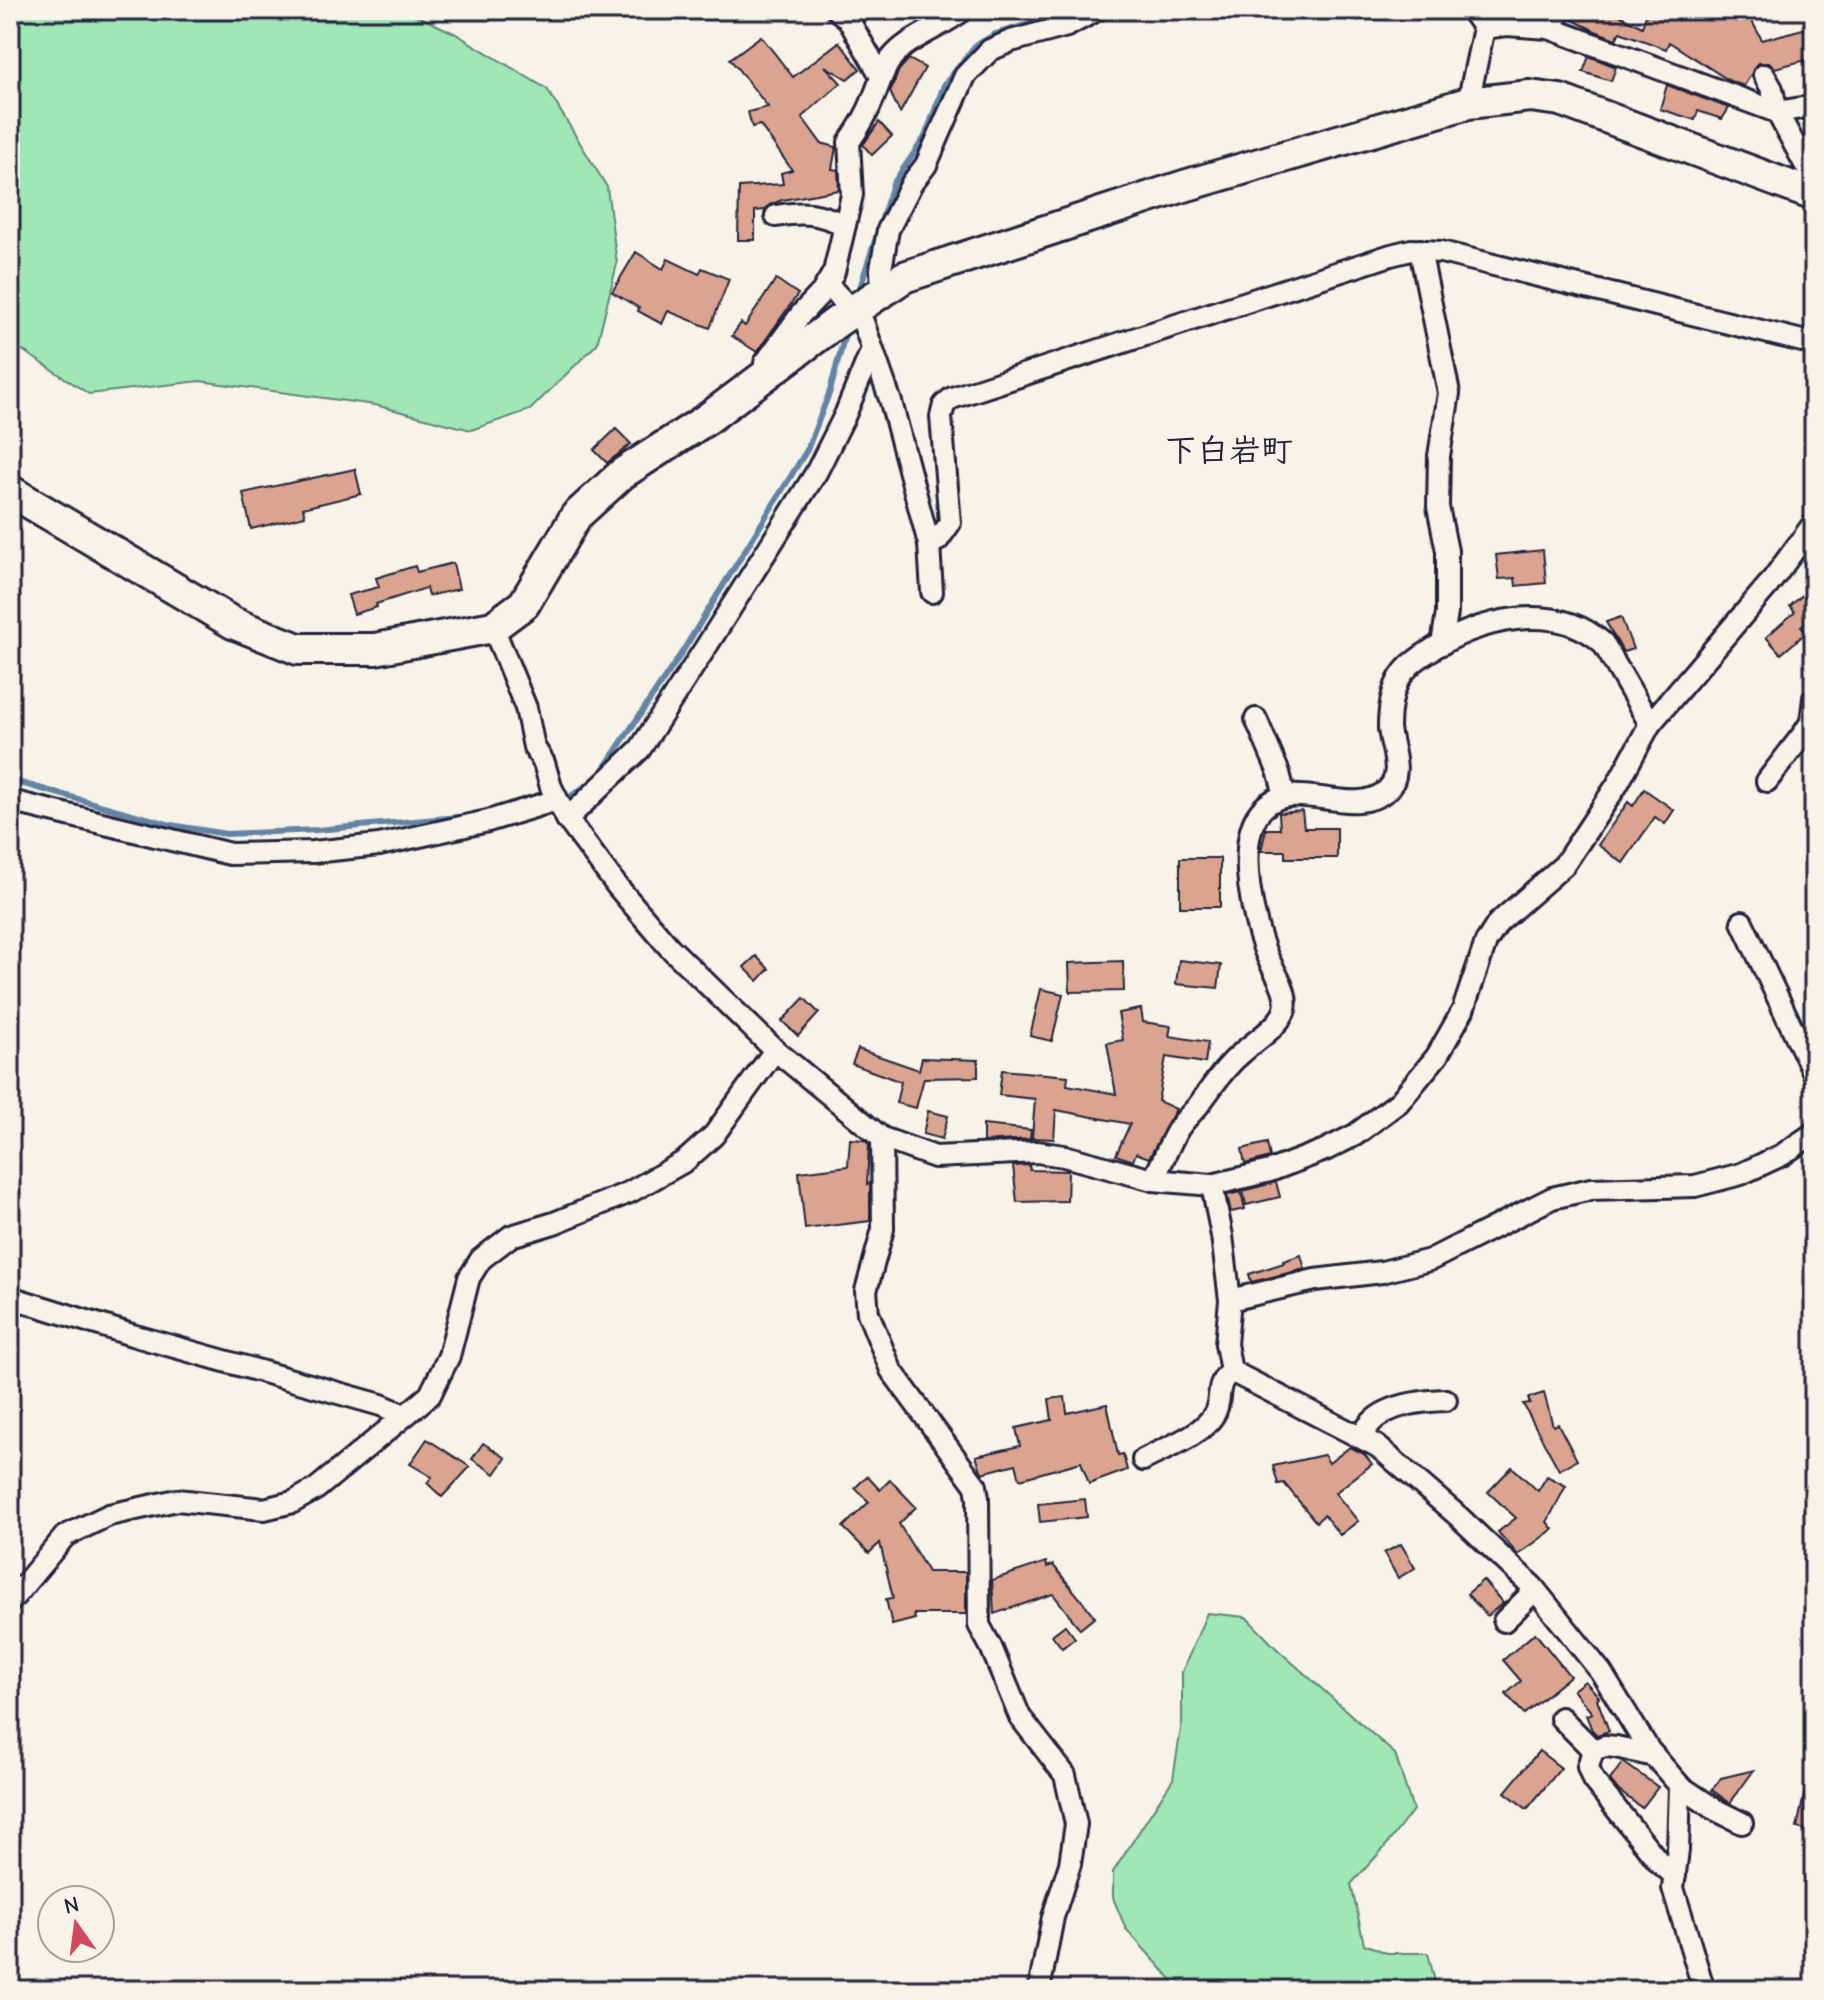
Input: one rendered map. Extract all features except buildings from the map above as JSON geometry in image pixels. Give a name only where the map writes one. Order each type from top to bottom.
[{"type":"street","points":[[837,10],[848,19],[881,76]]},
{"type":"street","points":[[765,375],[765,363],[834,272],[852,195],[849,142],[861,126],[881,76],[892,58],[903,48],[963,10]]},
{"type":"street","points":[[882,293],[881,269],[888,230],[907,191],[932,152],[965,76],[990,50],[1067,26],[1097,10]]},
{"type":"street","points":[[1468,103],[1484,28],[1471,10]]},
{"type":"street","points":[[1549,28],[1561,10]]},
{"type":"street","points":[[1484,28],[1506,25],[1549,28],[1777,112],[1814,106]]},
{"type":"street","points":[[1764,75],[1772,89],[1777,112],[1814,181]]},
{"type":"street","points":[[10,491],[233,623],[298,649],[375,649],[493,627],[524,604],[576,516],[623,473],[707,419],[904,277],[1038,231],[1468,103],[1499,97],[1530,96],[1560,100],[1814,195]]},
{"type":"street","points":[[776,216],[802,211],[845,225]]},
{"type":"street","points":[[929,544],[938,540],[950,523],[941,417],[944,405],[952,398],[1411,250],[1441,252],[1814,344]]},
{"type":"street","points":[[1420,250],[1449,393],[1439,456],[1438,507],[1447,551],[1447,613],[1442,644]]},
{"type":"street","points":[[827,284],[863,322],[891,402],[929,544],[932,592]]},
{"type":"street","points":[[567,819],[640,749],[690,672],[816,473],[845,415],[872,349]]},
{"type":"street","points":[[493,627],[526,708],[534,747],[544,763],[557,800],[567,819],[617,886],[669,947],[775,1050],[882,1138],[935,1157],[1037,1152],[1064,1156],[1153,1180],[1212,1185],[1270,1171],[1325,1150],[1355,1135],[1399,1102],[1437,1056],[1463,1010],[1486,942],[1498,923],[1564,865],[1617,785],[1650,724],[1770,583],[1814,523]]},
{"type":"street","points":[[1153,1180],[1178,1129],[1230,1062],[1279,1020],[1285,1009],[1285,994],[1267,956],[1258,924],[1247,867],[1256,817],[1265,807],[1285,796],[1362,801],[1390,788],[1396,775],[1389,729],[1393,691],[1409,665],[1461,634],[1521,618],[1574,625],[1592,633],[1603,643],[1650,724]]},
{"type":"street","points":[[1767,781],[1811,722],[1814,698]]},
{"type":"street","points":[[1256,719],[1279,773],[1285,796]]},
{"type":"street","points":[[10,801],[230,854],[313,852],[379,845],[488,821],[557,800]]},
{"type":"street","points":[[1742,922],[1814,1074]]},
{"type":"street","points":[[10,1602],[65,1536],[109,1515],[177,1500],[264,1509],[293,1502],[316,1489],[430,1395],[449,1356],[469,1278],[481,1259],[511,1236],[554,1223],[630,1192],[685,1161],[714,1135],[775,1050]]},
{"type":"street","points":[[1230,1300],[1315,1280],[1382,1272],[1430,1260],[1552,1198],[1591,1189],[1695,1186],[1741,1174],[1782,1155],[1814,1133]]},
{"type":"street","points":[[882,1138],[883,1229],[866,1291],[868,1313],[891,1370],[976,1486],[979,1625],[1020,1717],[1065,1775],[1073,1801],[1076,1824],[1072,1850],[1053,1917],[1039,1990]]},
{"type":"street","points":[[1212,1185],[1230,1300],[1226,1344],[1231,1371]]},
{"type":"street","points":[[10,1297],[381,1405],[404,1415]]},
{"type":"street","points":[[1231,1371],[1377,1446],[1458,1516],[1535,1590],[1601,1672],[1654,1756],[1680,1786],[1742,1823]]},
{"type":"street","points":[[1143,1460],[1205,1426],[1215,1413],[1222,1378],[1231,1371]]},
{"type":"street","points":[[1362,1438],[1365,1429],[1384,1414],[1413,1401],[1446,1400]]},
{"type":"street","points":[[1504,1621],[1535,1590]]},
{"type":"street","points":[[1561,1718],[1593,1750]]},
{"type":"street","points":[[1593,1750],[1605,1746],[1616,1747],[1654,1756]]},
{"type":"street","points":[[1593,1750],[1588,1767],[1593,1780],[1660,1863],[1675,1876]]},
{"type":"street","points":[[1680,1786],[1673,1888],[1704,1990]]},
{"type":"green space","points":[[10,10],[405,10],[454,33],[547,89],[607,187],[617,264],[597,344],[530,410],[471,430],[375,405],[200,381],[89,394],[10,342]]},
{"type":"green space","points":[[1207,1613],[1246,1617],[1277,1649],[1395,1754],[1413,1810],[1351,1884],[1364,1944],[1387,1953],[1428,1953],[1437,1990],[1209,1990],[1171,1979],[1126,1929],[1113,1898],[1113,1872],[1173,1779],[1182,1722],[1182,1672]]},
{"type":"waterway","points":[[858,294],[893,184],[925,137],[944,85],[975,46],[995,34],[1075,10]]},
{"type":"waterway","points":[[563,802],[598,777],[679,657],[807,450],[830,391],[847,327]]},
{"type":"waterway","points":[[10,780],[171,825],[226,834],[317,830],[469,816]]},
{"type":"district","name":"下白岩町","points":[[1229,450]]}]
